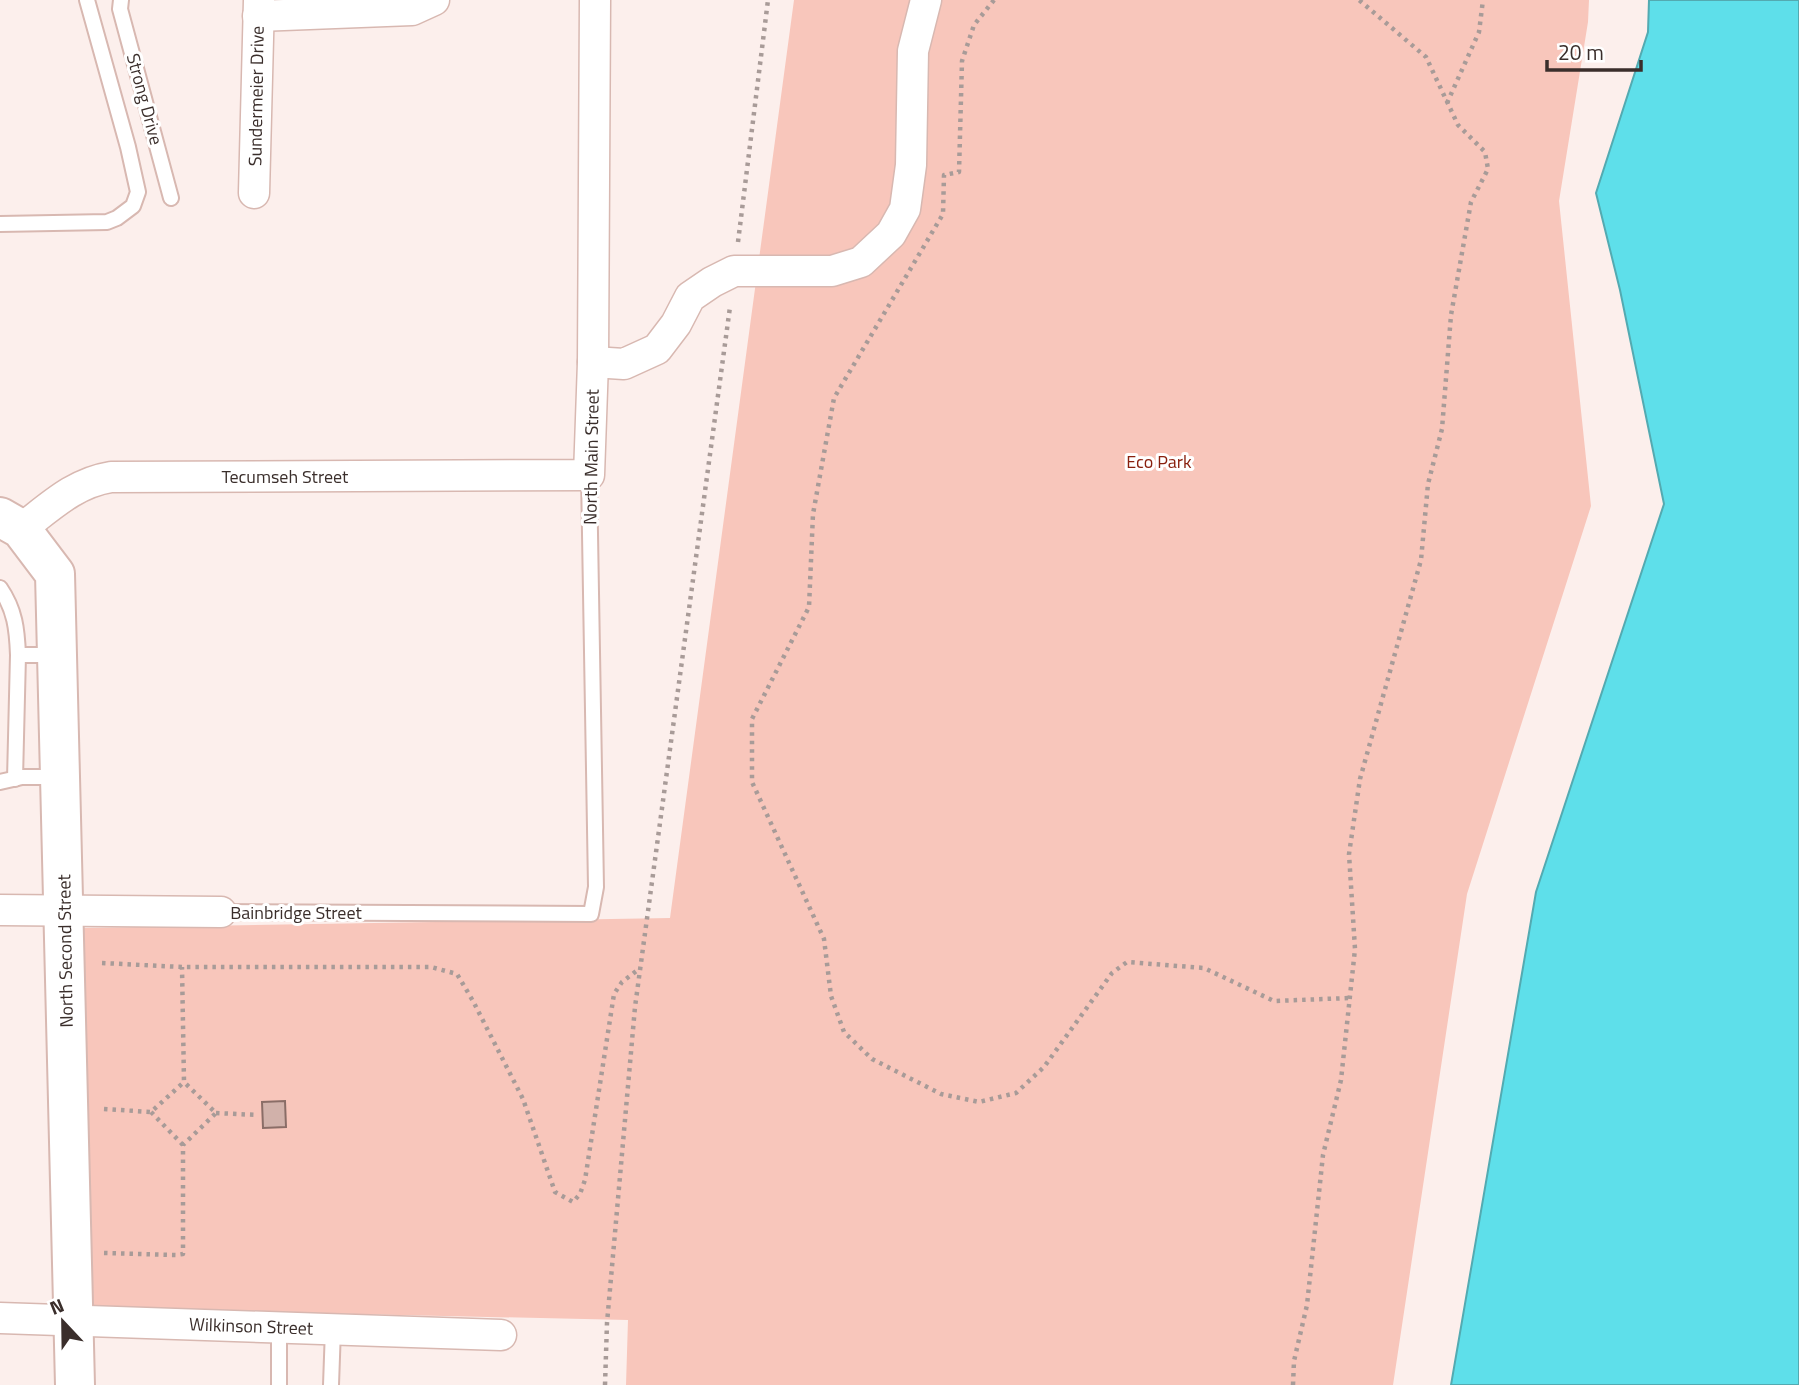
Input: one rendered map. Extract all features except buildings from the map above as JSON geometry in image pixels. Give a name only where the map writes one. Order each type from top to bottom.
[{"type":"main road","name":"North Second Street","points":[[11,523],[55,573],[75,1385]]},
{"type":"street","points":[[258,8],[412,10],[434,0]]},
{"type":"street","name":"North Main Street","points":[[589,475],[593,362],[595,0]]},
{"type":"street","points":[[593,362],[624,364],[657,349],[677,324],[690,298],[712,282],[734,271],[832,271],[861,262],[891,234],[905,209],[911,165],[913,51],[926,0]]},
{"type":"street","name":"Sundermeier Drive","points":[[254,193],[258,8]]},
{"type":"street","name":"Tecumseh Street","points":[[11,523],[90,480],[111,477],[589,475]]},
{"type":"street","name":"Bainbridge Street","points":[[0,911],[221,912]]},
{"type":"street","name":"Wilkinson Street","points":[[0,1318],[501,1335]]},
{"type":"lane","points":[[0,224],[107,222],[134,206],[138,192],[128,147],[87,0]]},
{"type":"lane","name":"Strong Drive","points":[[121,0],[120,9],[171,198]]},
{"type":"lane","name":"North Main Street","points":[[589,475],[596,887],[591,914]]},
{"type":"lane","points":[[0,588],[9,602],[17,626],[15,779]]},
{"type":"lane","points":[[18,655],[57,655]]},
{"type":"lane","points":[[0,782],[45,776],[61,777]]},
{"type":"lane","name":"Bainbridge Street","points":[[221,912],[591,914]]},
{"type":"lane","points":[[279,1326],[279,1385]]},
{"type":"lane","points":[[331,1385],[333,1329]]},
{"type":"path","points":[[605,1385],[607,1323],[640,968],[768,0]]},
{"type":"path","points":[[994,0],[974,25],[962,61],[959,172],[944,175],[943,214],[834,398],[813,514],[809,607],[752,719],[752,782],[824,939],[831,996],[844,1032],[872,1059],[941,1094],[979,1102],[1016,1093],[1044,1067],[1112,973],[1127,962],[1204,968],[1274,1001],[1349,998]]},
{"type":"path","points":[[1293,1385],[1294,1361],[1307,1305],[1323,1154],[1341,1080],[1355,949],[1349,854],[1360,779],[1421,560],[1428,484],[1442,429],[1453,302],[1471,202],[1488,169],[1485,152],[1458,125],[1426,57],[1359,0]]},
{"type":"path","points":[[1447,103],[1479,32],[1483,0]]},
{"type":"path","points":[[102,964],[182,967],[432,967],[457,974],[523,1099],[555,1192],[573,1202],[580,1194],[585,1180],[614,993],[622,982],[640,968]]},
{"type":"path","points":[[182,967],[184,1082],[216,1113],[258,1115]]},
{"type":"path","points":[[152,1112],[184,1082]]},
{"type":"path","points":[[103,1109],[152,1112],[183,1145],[183,1254],[103,1253]]},
{"type":"path","points":[[183,1145],[216,1113]]},
{"type":"green space","name":"Eco Park","points":[[794,0],[1589,0],[1588,22],[1559,201],[1591,506],[1467,894],[1393,1385],[626,1385],[628,1320],[86,1308],[84,928],[670,918]]},
{"type":"water","points":[[1649,0],[1799,0],[1799,1385],[1451,1385],[1536,892],[1664,504],[1620,290],[1596,193],[1648,32]]}]
